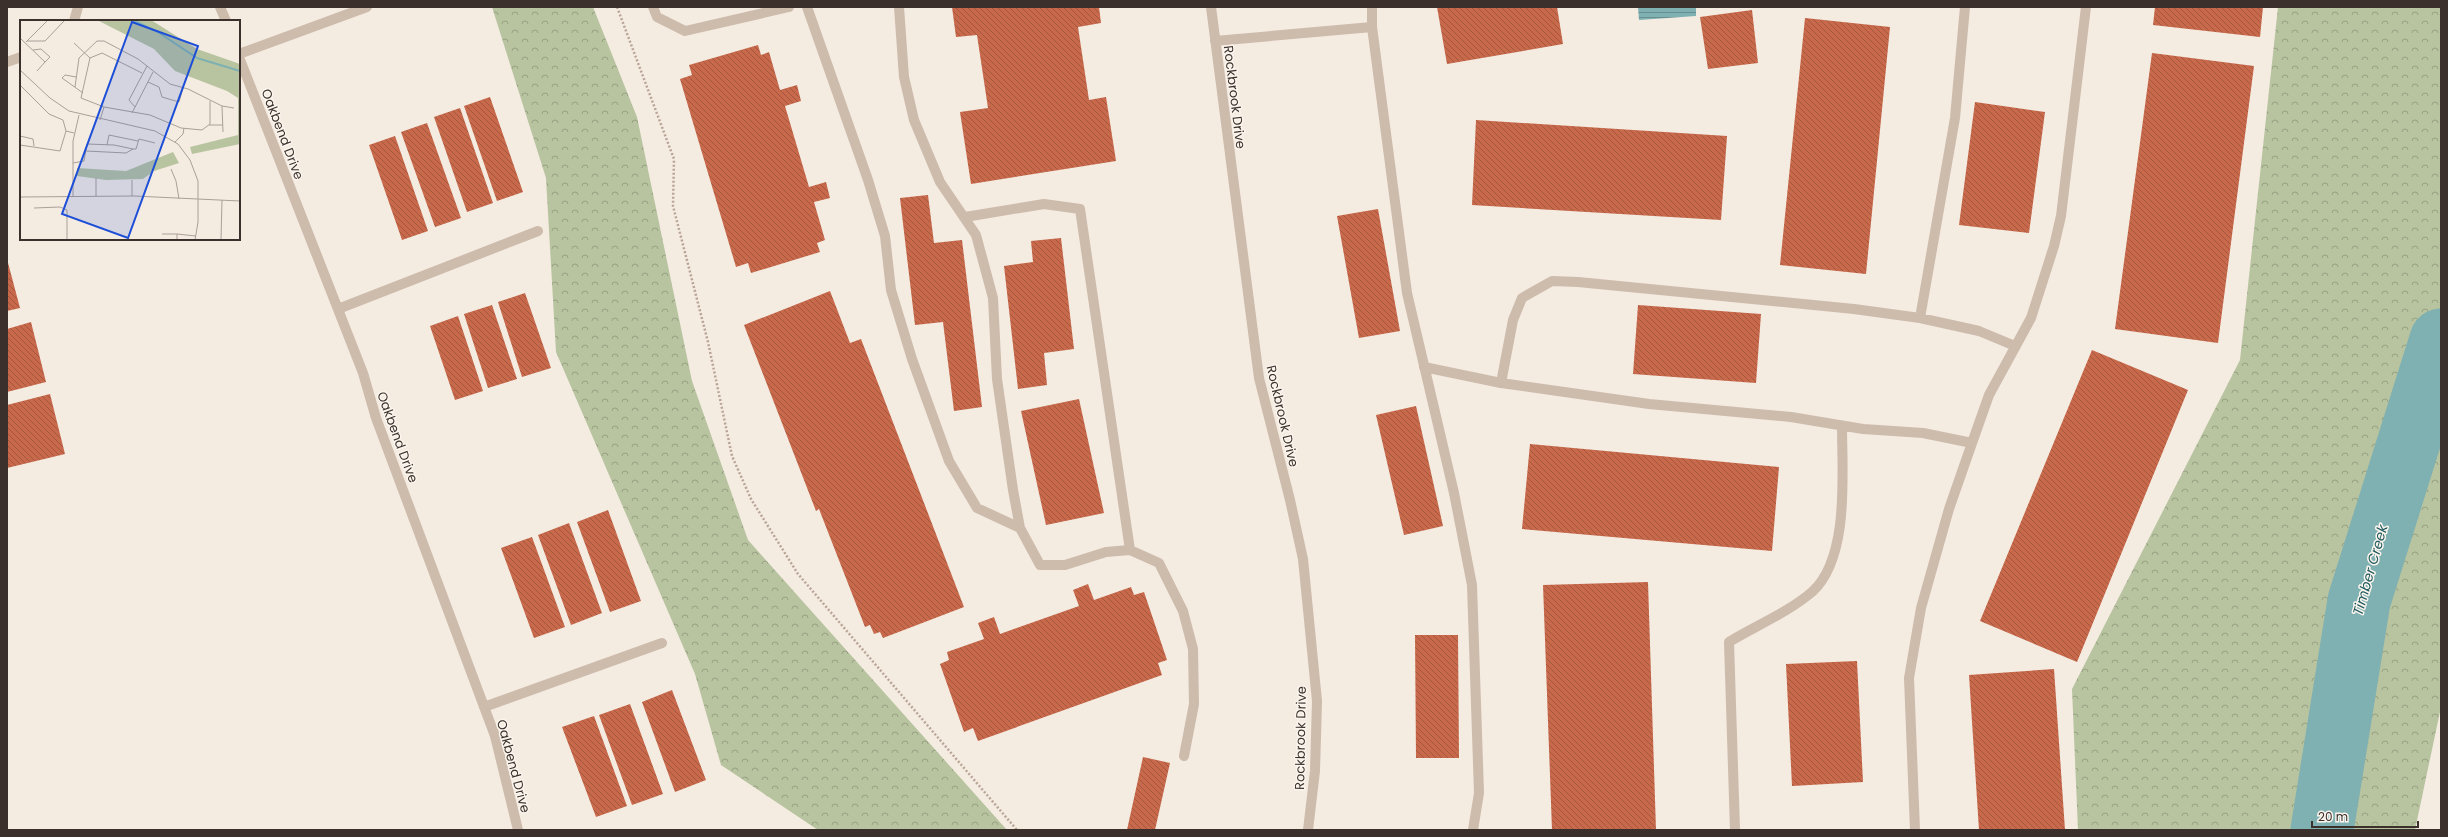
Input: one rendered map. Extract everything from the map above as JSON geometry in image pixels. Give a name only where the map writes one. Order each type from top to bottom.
[{"type":"street","points":[[74,20],[78,7]]},
{"type":"street","points":[[220,7],[226,20]]},
{"type":"street","points":[[240,54],[367,7]]},
{"type":"street","points":[[653,7],[657,17],[685,31],[789,7]]},
{"type":"street","points":[[807,7],[868,180],[885,236],[891,290],[912,359],[949,461],[977,508],[1020,528]]},
{"type":"street","points":[[899,7],[904,77],[914,120],[940,182],[976,235],[993,298],[997,379],[1020,528],[1040,565],[1065,565],[1106,552],[1130,550],[1159,563],[1183,611],[1193,649],[1194,704],[1184,756]]},
{"type":"street","name":"Rockbrook Drive","points":[[1211,7],[1259,378],[1290,500],[1303,559],[1317,701],[1315,771],[1308,830]]},
{"type":"street","points":[[1372,7],[1372,26],[1407,293],[1454,493],[1472,585],[1479,793],[1473,830]]},
{"type":"street","points":[[1920,318],[1955,118],[1965,7]]},
{"type":"street","points":[[1915,830],[1909,678],[1921,608],[1949,509],[1989,395],[2030,318],[2054,246],[2061,216],[2086,7]]},
{"type":"street","points":[[1215,41],[1372,26]]},
{"type":"street","points":[[7,62],[20,57]]},
{"type":"street","name":"Oakbend Drive","points":[[240,60],[338,309],[495,736],[518,830]]},
{"type":"street","points":[[965,218],[1044,204],[1080,209],[1130,550]]},
{"type":"street","points":[[338,309],[538,231]]},
{"type":"street","points":[[1501,383],[1513,320],[1522,298],[1552,282],[1586,283],[1846,308],[1920,318],[1979,331],[2015,346]]},
{"type":"street","points":[[1424,367],[1501,383],[1649,404],[1791,417],[1842,426],[1923,433],[1972,443]]},
{"type":"street","points":[[1735,830],[1729,642],[1784,613],[1813,591],[1828,570],[1842,518],[1842,426]]},
{"type":"street","points":[[484,707],[662,643]]},
{"type":"path","points":[[617,7],[674,159],[673,206],[708,342],[732,456],[751,499],[798,574],[1017,830]]},
{"type":"green space","points":[[492,7],[593,7],[637,117],[692,381],[748,540],[1007,830],[818,830],[721,765],[695,674],[556,352],[546,178]]},
{"type":"green space","points":[[2278,7],[2441,7],[2441,707],[2415,830],[2078,830],[2072,689],[2240,360]]},
{"type":"water","points":[[1638,7],[1696,7],[1696,16],[1639,20]]},
{"type":"building","points":[[952,7],[1099,7],[1101,23],[1078,27],[1089,100],[1106,97],[1116,161],[971,184],[960,112],[988,108],[977,35],[956,37]]},
{"type":"building","points":[[1437,7],[1557,7],[1563,44],[1447,64]]},
{"type":"building","points":[[2155,7],[2263,7],[2260,37],[2153,25]]},
{"type":"building","points":[[1752,10],[1758,63],[1708,69],[1700,17]]},
{"type":"building","points":[[1805,18],[1890,27],[1866,274],[1780,265]]},
{"type":"building","points":[[758,45],[761,55],[769,52],[780,90],[797,85],[801,101],[785,106],[809,187],[826,182],[830,198],[814,202],[825,240],[817,243],[820,252],[751,273],[748,263],[736,267],[680,79],[692,75],[689,65]]},
{"type":"building","points":[[2152,53],[2254,66],[2218,343],[2115,329]]},
{"type":"building","points":[[490,97],[523,192],[497,201],[464,106]]},
{"type":"building","points":[[1975,102],[2045,112],[2029,233],[1959,225]]},
{"type":"building","points":[[460,108],[493,203],[467,212],[434,117]]},
{"type":"building","points":[[1476,120],[1727,136],[1721,220],[1472,205]]},
{"type":"building","points":[[427,123],[461,218],[435,227],[401,132]]},
{"type":"building","points":[[395,136],[428,231],[402,240],[369,145]]},
{"type":"building","points":[[928,195],[934,243],[962,240],[982,407],[954,411],[943,322],[915,325],[900,198]]},
{"type":"building","points":[[1378,209],[1400,331],[1359,338],[1337,216]]},
{"type":"building","points":[[1061,238],[1074,349],[1044,353],[1047,385],[1018,389],[1004,266],[1033,262],[1031,241]]},
{"type":"building","points":[[7,259],[20,308],[7,311]]},
{"type":"building","points":[[830,291],[850,343],[861,339],[964,607],[883,638],[880,632],[874,634],[870,625],[865,627],[819,509],[816,511],[744,325]]},
{"type":"building","points":[[525,293],[551,368],[522,377],[498,302]]},
{"type":"building","points":[[492,305],[517,379],[488,388],[464,314]]},
{"type":"building","points":[[1638,305],[1761,314],[1756,383],[1633,374]]},
{"type":"building","points":[[458,316],[483,391],[455,400],[430,326]]},
{"type":"building","points":[[31,322],[46,382],[7,392],[7,329]]},
{"type":"building","points":[[2092,350],[2188,390],[2077,662],[1980,621]]},
{"type":"building","points":[[50,394],[65,454],[7,468],[7,405]]},
{"type":"building","points":[[1079,399],[1104,513],[1046,525],[1021,411]]},
{"type":"building","points":[[1416,406],[1443,526],[1404,535],[1376,415]]},
{"type":"building","points":[[1530,444],[1779,467],[1772,551],[1522,529]]},
{"type":"building","points":[[608,510],[641,601],[610,612],[577,522]]},
{"type":"building","points":[[569,523],[602,613],[571,625],[538,535]]},
{"type":"building","points":[[532,537],[565,627],[534,638],[501,548]]},
{"type":"building","points":[[1648,582],[1656,830],[1552,830],[1543,585]]},
{"type":"building","points":[[1088,584],[1094,600],[1131,587],[1134,595],[1144,592],[1167,660],[1158,663],[1162,675],[978,741],[973,728],[964,732],[940,664],[949,660],[947,652],[984,639],[978,623],[994,617],[1000,634],[1079,606],[1073,590]]},
{"type":"building","points":[[1415,635],[1458,635],[1459,758],[1416,758]]},
{"type":"building","points":[[1857,661],[1863,782],[1792,786],[1786,664]]},
{"type":"building","points":[[2054,669],[2065,830],[1979,830],[1969,675]]},
{"type":"building","points":[[672,690],[706,780],[675,792],[642,702]]},
{"type":"building","points":[[630,704],[663,794],[632,805],[599,715]]},
{"type":"building","points":[[594,716],[627,806],[596,817],[562,727]]},
{"type":"building","points":[[1143,757],[1170,763],[1155,830],[1127,830]]},
{"type":"waterway","name":"Timber Creek","points":[[2322,830],[2359,601],[2441,340]]}]
